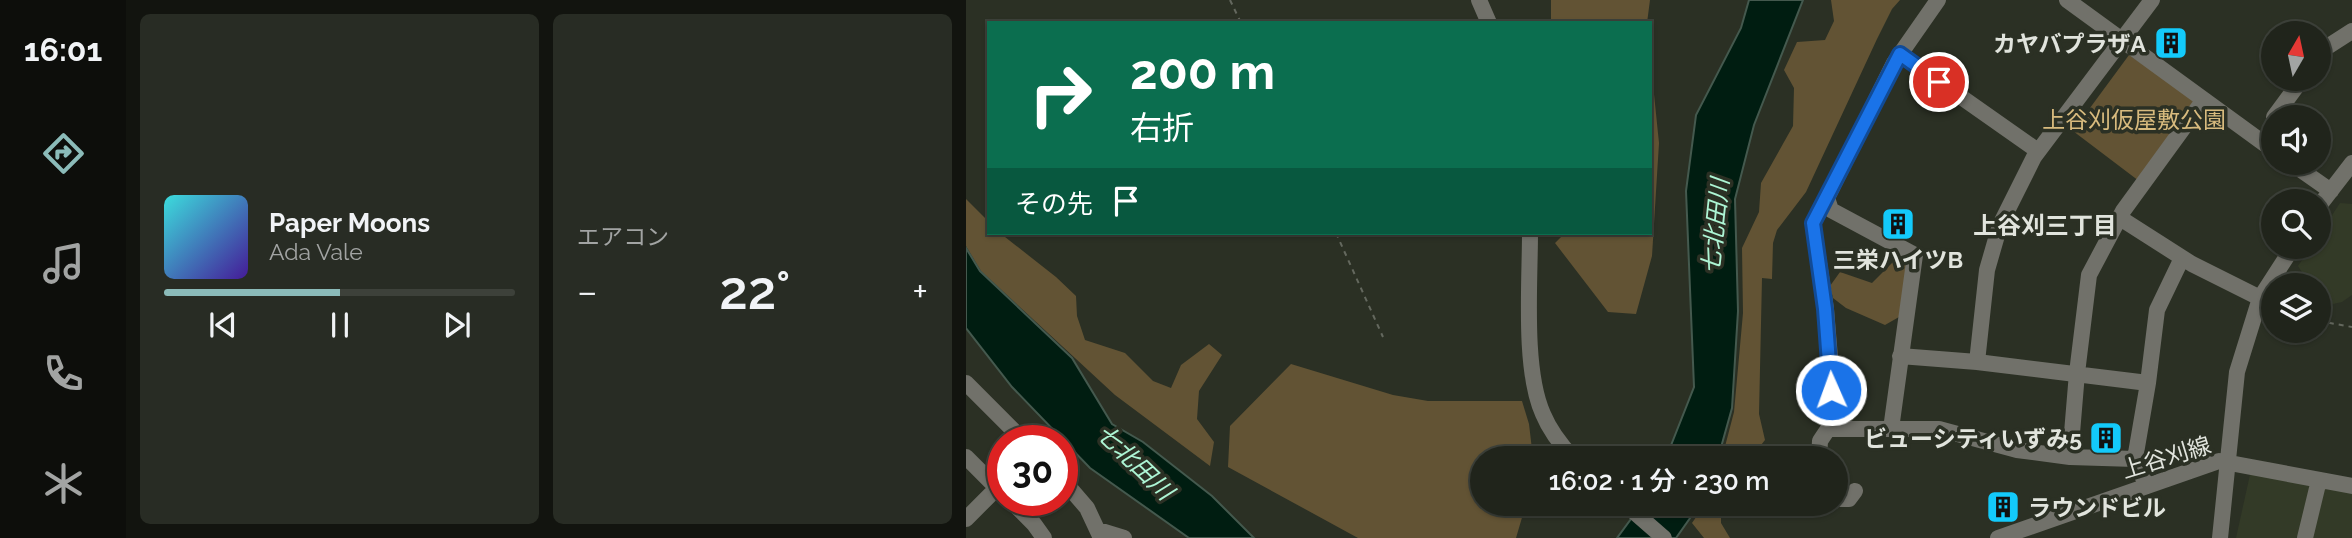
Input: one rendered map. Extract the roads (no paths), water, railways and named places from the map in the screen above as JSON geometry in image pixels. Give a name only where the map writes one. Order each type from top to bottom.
[{"type":"street","points":[[1479,0],[1488,21]]},
{"type":"street","points":[[1831,429],[1831,370],[1813,223],[1900,54],[1938,0]]},
{"type":"street","points":[[2067,0],[2261,142]]},
{"type":"street","points":[[1977,362],[1987,270],[2000,225],[2038,152],[2152,0]]},
{"type":"street","points":[[2331,44],[2352,31]]},
{"type":"street","points":[[1900,54],[2038,152]]},
{"type":"street","points":[[2070,457],[2077,373],[2090,275],[2120,218],[2203,101]]},
{"type":"street","points":[[2258,140],[2261,136]]},
{"type":"street","points":[[2331,191],[2352,163]]},
{"type":"street","points":[[2308,175],[2328,189]]},
{"type":"street","points":[[1827,198],[1831,209],[1915,255],[1891,429]]},
{"type":"street","points":[[2120,218],[2182,258],[2260,298]]},
{"type":"street","points":[[1530,235],[1531,367],[1542,413],[1562,446]]},
{"type":"street","points":[[2146,485],[2134,459],[2148,383],[2157,310],[2182,258]]},
{"type":"street","points":[[2220,538],[2236,372],[2260,298],[2285,259]]},
{"type":"street","points":[[1900,355],[2148,383]]},
{"type":"street","points":[[966,383],[1008,425]]},
{"type":"street","points":[[1820,446],[1828,429],[1939,429],[2017,450],[2070,457],[2134,459]]},
{"type":"street","points":[[966,457],[987,476]]},
{"type":"street","name":"上谷刈線","points":[[1998,538],[2070,515],[2207,464],[2226,462],[2352,486]]},
{"type":"street","points":[[2305,538],[2319,480]]},
{"type":"street","points":[[1848,499],[1855,491]]},
{"type":"street","points":[[1078,498],[1087,508],[1100,534],[1124,538]]},
{"type":"street","points":[[966,519],[987,500]]},
{"type":"street","points":[[1024,516],[1044,538]]},
{"type":"street","points":[[1639,516],[1664,538]]},
{"type":"water","name":"七北田川","points":[[1749,0],[1803,0],[1754,125],[1735,199],[1738,311],[1732,408],[1721,446],[1671,446],[1694,387],[1686,191],[1696,115],[1741,28]]},
{"type":"water","name":"七北田川","points":[[966,248],[980,271],[1072,358],[1112,424],[1143,442],[1212,496],[1254,538],[1189,538],[1090,468],[1078,456],[1078,425],[1049,425],[1012,387],[966,328]]},
{"type":"water","points":[[1633,516],[1692,516],[1676,538],[1617,538]]},
{"type":"place","name":"カヤバプラザA","points":[[2171,43]]},
{"type":"place","name":"三栄ハイツB","points":[[1898,224]]},
{"type":"place","name":"ビューシティいずみ5","points":[[2106,438]]},
{"type":"place","name":"ラウンドビル","points":[[2003,507]]},
{"type":"district","name":"上谷刈三丁目","points":[[2045,225]]},
{"type":"park label","name":"上谷刈仮屋敷公園","points":[[2134,119]]}]
